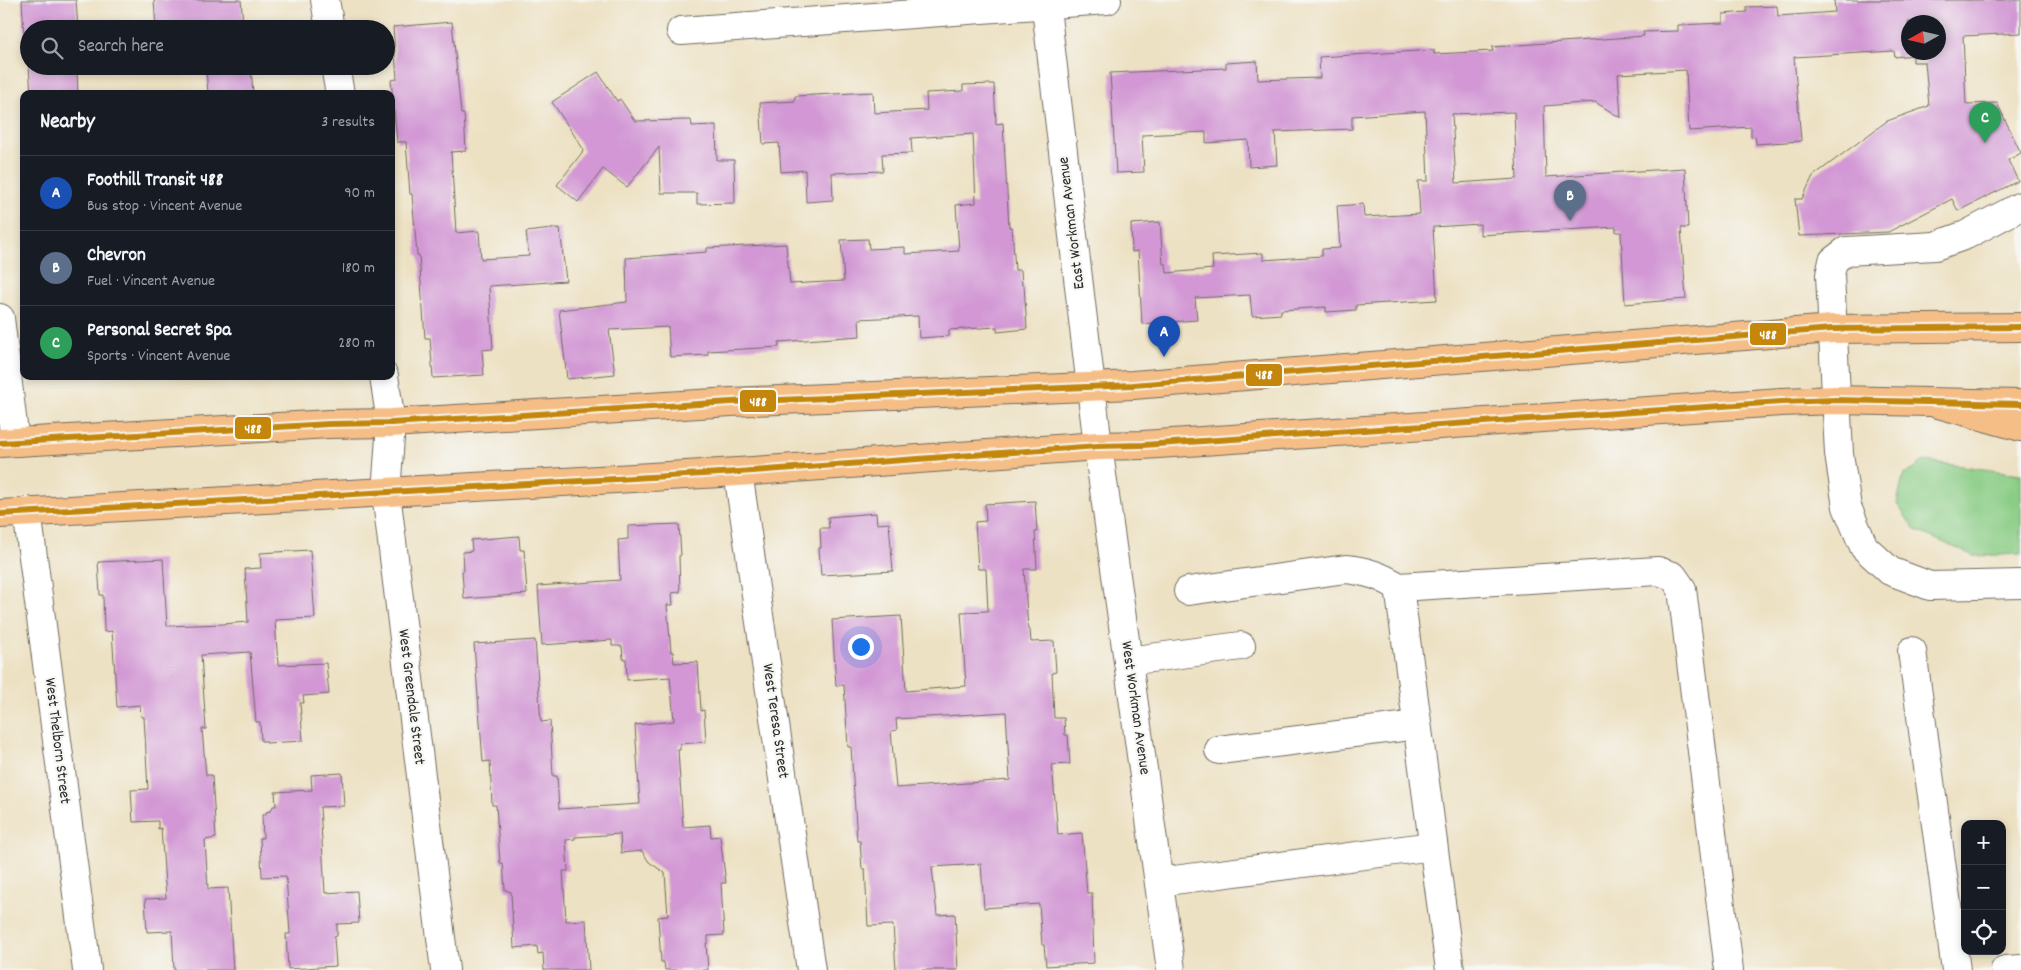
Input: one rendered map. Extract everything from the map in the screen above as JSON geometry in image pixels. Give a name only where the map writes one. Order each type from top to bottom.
[{"type":"main road","points":[[8,443],[741,402],[1091,388],[1832,330],[2021,327]]},
{"type":"main road","points":[[0,514],[27,511],[386,493],[448,487],[738,472],[1098,446],[1143,445],[1835,400],[1935,404],[2021,404]]},
{"type":"main road","points":[[1935,404],[2021,427]]},
{"type":"street","points":[[325,0],[328,20]]},
{"type":"street","points":[[681,31],[1045,2],[1107,0]]},
{"type":"street","name":"East Workman Avenue","points":[[1045,2],[1098,446]]},
{"type":"street","points":[[337,75],[339,90]]},
{"type":"street","points":[[2021,206],[1966,235],[1936,246],[1846,251],[1833,261],[1830,276],[1839,454],[1847,507],[1864,547],[1890,571],[1930,586],[2021,584]]},
{"type":"street","points":[[0,318],[8,443]]},
{"type":"street","name":"West Greendale Street","points":[[385,380],[391,423],[386,493],[445,970]]},
{"type":"street","name":"West Workman Avenue","points":[[1098,446],[1171,970]]},
{"type":"street","name":"West Teresa Street","points":[[738,472],[811,970]]},
{"type":"street","name":"West Thelborn Street","points":[[27,511],[87,970]]},
{"type":"street","points":[[1188,591],[1346,569],[1366,571],[1380,576],[1399,587],[1658,571],[1673,576],[1682,588],[1729,970]]},
{"type":"street","points":[[1399,587],[1450,970]]},
{"type":"street","points":[[1128,660],[1242,646]]},
{"type":"street","points":[[1912,651],[1956,970]]},
{"type":"street","points":[[1219,750],[1417,725]]},
{"type":"street","points":[[1159,882],[1433,846]]},
{"type":"street","points":[[2005,970],[2021,969]]},
{"type":"green space","points":[[1924,461],[2021,474],[2021,554],[1974,556],[1915,530],[1897,504],[1903,476]]},
{"type":"building","points":[[22,0],[76,0],[77,20],[23,20]]},
{"type":"building","points":[[154,0],[241,0],[243,20],[155,20]]},
{"type":"building","points":[[1834,0],[2021,0],[2021,33],[1963,36],[1966,104],[1997,103],[2021,153],[2008,160],[2018,181],[1958,211],[1952,199],[1888,232],[1799,236],[1795,199],[1802,199],[1813,176],[1887,121],[1929,106],[1925,62],[1913,62],[1913,60],[1946,60],[1946,15],[1901,15],[1901,56],[1895,57],[1894,51],[1794,57],[1801,141],[1756,144],[1755,136],[1751,137],[1751,127],[1689,131],[1686,70],[1618,74],[1621,118],[1595,102],[1544,106],[1546,177],[1685,168],[1688,228],[1681,228],[1686,299],[1625,304],[1621,232],[1616,232],[1616,227],[1480,235],[1480,224],[1433,227],[1437,300],[1356,305],[1356,310],[1326,312],[1326,307],[1281,310],[1281,314],[1252,316],[1250,295],[1195,298],[1197,320],[1142,324],[1138,251],[1132,252],[1131,224],[1160,222],[1163,264],[1166,264],[1167,273],[1213,269],[1212,256],[1263,253],[1263,260],[1322,256],[1322,249],[1340,248],[1337,206],[1363,204],[1364,217],[1420,214],[1418,181],[1428,181],[1425,111],[1352,116],[1352,129],[1275,132],[1277,165],[1249,167],[1248,140],[1206,143],[1206,132],[1142,135],[1144,172],[1116,173],[1110,73],[1226,68],[1226,63],[1257,61],[1258,80],[1320,78],[1319,57],[1434,50],[1434,54],[1493,51],[1492,47],[1644,36],[1643,32],[1678,31],[1678,25],[1723,23],[1723,14],[1747,12],[1747,7],[1777,6],[1778,16],[1835,12]],"holes":[[[1514,112],[1517,179],[1456,183],[1452,114]]]},
{"type":"building","points":[[452,22],[461,114],[464,114],[466,151],[451,152],[456,233],[479,231],[481,259],[529,256],[526,232],[560,228],[566,281],[489,286],[493,349],[482,350],[484,375],[433,378],[430,338],[425,338],[419,255],[417,255],[406,142],[397,142],[395,90],[392,90],[391,80],[397,79],[395,27]]},
{"type":"building","points":[[598,72],[617,101],[620,99],[635,121],[691,120],[692,126],[716,125],[717,160],[734,160],[735,203],[697,204],[697,193],[661,193],[659,147],[627,187],[603,169],[578,202],[557,185],[584,150],[552,102]]},
{"type":"building","points":[[30,75],[77,75],[78,90],[31,90]]},
{"type":"building","points":[[206,75],[252,75],[253,90],[208,90]]},
{"type":"building","points":[[994,84],[996,124],[1003,123],[1009,227],[1012,227],[1015,270],[1021,270],[1022,285],[1024,285],[1027,329],[997,332],[997,327],[949,330],[949,336],[919,338],[918,316],[859,319],[860,336],[779,342],[779,347],[708,351],[708,355],[670,357],[668,327],[609,330],[615,374],[567,379],[559,310],[627,302],[626,258],[707,252],[707,248],[786,244],[790,284],[844,281],[841,240],[868,239],[869,249],[905,247],[905,254],[959,251],[956,205],[976,203],[973,134],[911,138],[912,153],[882,154],[883,171],[832,173],[833,200],[806,202],[805,170],[781,172],[779,143],[763,144],[760,103],[795,101],[795,96],[873,92],[874,113],[927,110],[926,93],[963,91],[963,85]]},
{"type":"building","points":[[1035,501],[1037,569],[1024,569],[1028,630],[1030,630],[1031,642],[1054,641],[1056,672],[1052,673],[1054,718],[1064,718],[1065,735],[1068,735],[1070,764],[1052,765],[1058,835],[1082,833],[1087,893],[1092,893],[1094,963],[1046,966],[1044,945],[1042,945],[1039,904],[984,908],[981,864],[932,867],[937,915],[955,914],[958,970],[896,970],[893,925],[868,926],[865,869],[862,869],[860,841],[857,841],[851,747],[848,747],[844,685],[836,686],[832,620],[901,616],[906,691],[966,686],[961,612],[988,611],[986,569],[978,569],[975,522],[986,521],[985,504]],"holes":[[[1006,712],[1010,780],[896,788],[891,731],[897,730],[896,719]]]},
{"type":"building","points":[[876,513],[877,524],[889,523],[893,571],[821,575],[820,528],[829,528],[828,517]]},
{"type":"building","points":[[679,524],[681,555],[679,556],[680,592],[672,593],[673,605],[667,605],[671,652],[673,652],[674,663],[698,662],[701,711],[704,710],[706,742],[680,744],[680,750],[678,750],[683,827],[710,825],[711,837],[720,836],[726,883],[721,883],[724,935],[708,936],[708,943],[706,943],[708,970],[665,970],[664,962],[661,962],[658,917],[668,916],[665,873],[649,862],[642,851],[621,853],[620,834],[575,837],[575,839],[566,840],[568,871],[563,871],[566,921],[586,920],[589,970],[544,970],[543,953],[538,954],[537,946],[514,948],[511,892],[505,890],[503,863],[500,863],[496,805],[492,805],[490,761],[483,762],[474,644],[535,640],[541,722],[550,721],[553,776],[557,776],[559,809],[640,804],[635,725],[674,721],[670,677],[627,680],[626,659],[623,659],[622,646],[612,646],[612,640],[542,645],[538,586],[620,580],[618,540],[628,539],[628,526]]},
{"type":"building","points":[[519,536],[520,550],[524,550],[527,594],[464,599],[463,552],[472,551],[471,540]]},
{"type":"building","points":[[310,550],[315,618],[275,620],[278,665],[326,663],[329,694],[303,696],[304,703],[300,703],[303,741],[266,743],[266,741],[261,741],[260,722],[256,722],[250,652],[201,655],[206,729],[202,729],[206,775],[212,775],[216,838],[205,840],[208,889],[228,888],[233,970],[174,970],[172,931],[147,932],[145,899],[166,898],[161,828],[158,829],[158,821],[133,822],[131,790],[148,789],[144,717],[141,717],[140,705],[117,707],[112,631],[104,632],[103,595],[100,595],[98,562],[163,559],[167,626],[223,624],[248,622],[245,569],[261,568],[260,553]]},
{"type":"building","points":[[342,773],[344,806],[320,807],[325,893],[357,891],[359,923],[337,924],[337,936],[334,937],[336,966],[288,969],[286,934],[290,934],[286,876],[262,877],[260,838],[263,838],[262,815],[271,811],[273,806],[276,806],[275,792],[312,790],[311,775]]},
{"type":"transit line","name":"488","points":[[0,443],[329,424],[391,423],[731,402],[1133,385],[1832,329],[2021,327]]},
{"type":"transit line","name":"488","points":[[0,514],[738,472],[1098,446],[1143,445],[1781,402],[1835,400],[2021,404]]},
{"type":"place","name":"Personal Secret Spa","points":[[1985,143]]},
{"type":"place","name":"Chevron","points":[[1570,221]]},
{"type":"place","name":"Foothill Transit 488","points":[[1164,357]]}]
